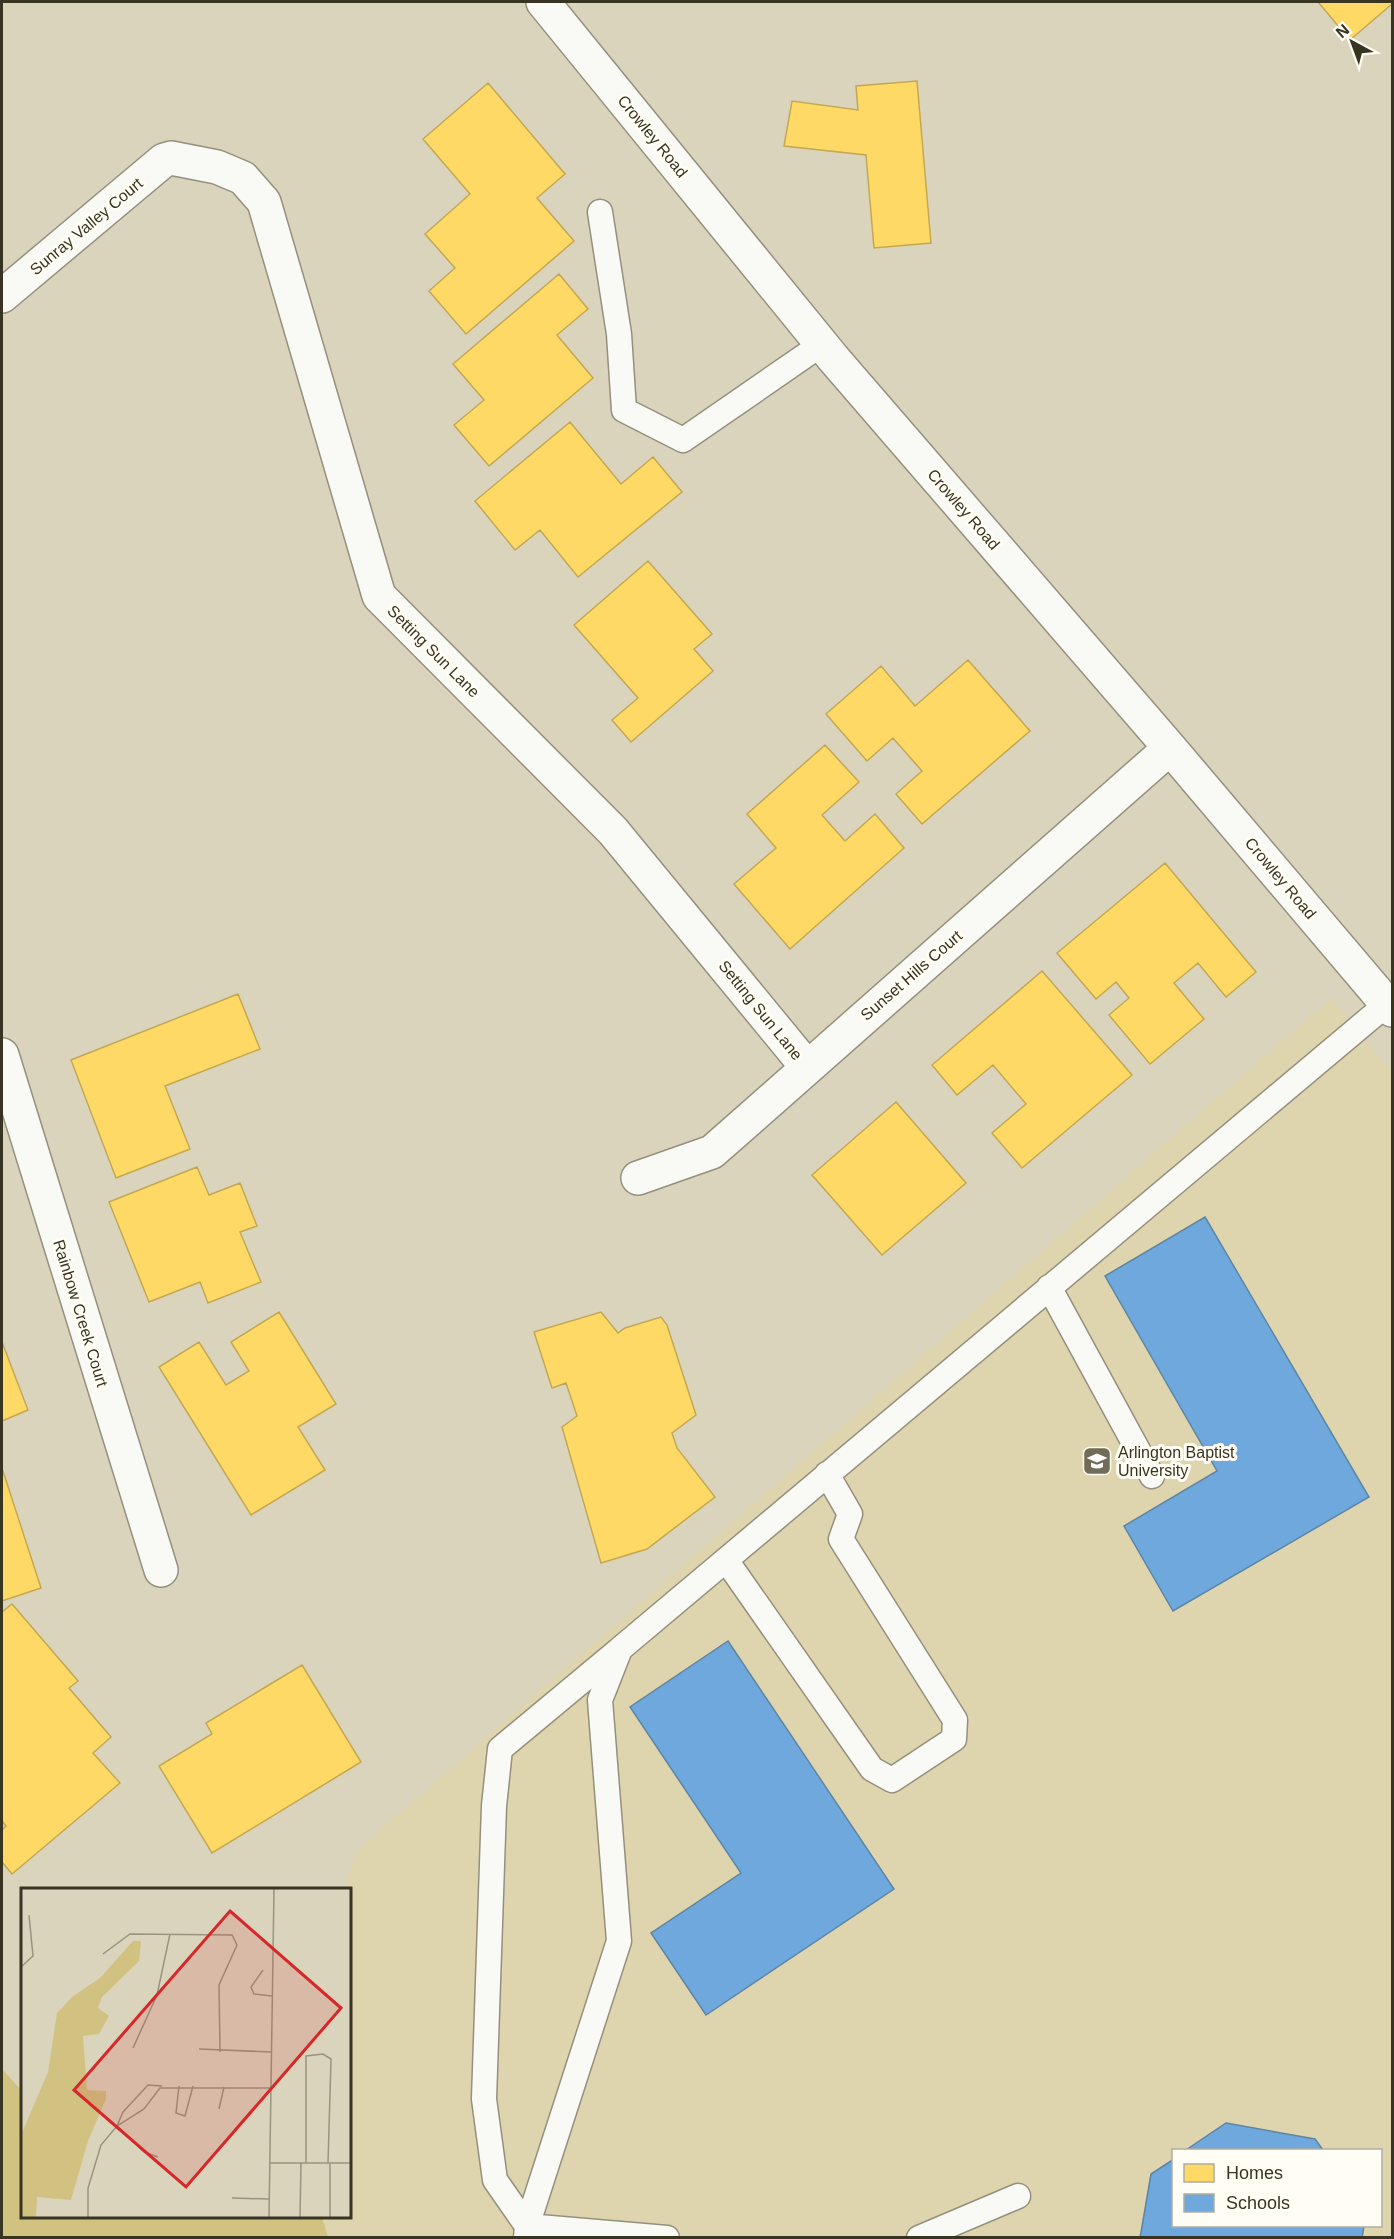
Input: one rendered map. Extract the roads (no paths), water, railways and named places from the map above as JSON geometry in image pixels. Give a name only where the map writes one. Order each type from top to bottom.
[{"type":"street","name":"Crowley Road","points":[[543,2],[822,344],[1390,1007]]},
{"type":"street","name":"Sunray Valley Court","points":[[2,296],[164,160],[171,158]]},
{"type":"street","name":"Setting Sun Lane","points":[[171,158],[218,167],[243,178],[264,202],[379,596],[613,831],[807,1067]]},
{"type":"street","name":"Sunset Hills Court","points":[[638,1178],[712,1152],[1170,748]]},
{"type":"street","name":"Rainbow Creek Court","points":[[2,1055],[161,1570]]},
{"type":"lane","points":[[600,212],[619,334],[624,410],[683,440],[822,344]]},
{"type":"lane","points":[[526,2232],[495,2180],[484,2099],[494,1806],[500,1749],[1049,1287],[1390,1007]]},
{"type":"lane","points":[[1049,1287],[1152,1476]]},
{"type":"lane","points":[[726,1560],[872,1769],[892,1780],[954,1739],[955,1720],[842,1539],[850,1514],[827,1474]]},
{"type":"lane","points":[[526,2232],[619,1941],[600,1700],[620,1649]]},
{"type":"lane","points":[[919,2238],[1018,2196]]},
{"type":"lane","points":[[526,2232],[667,2238]]},
{"type":"place","name":"Arlington Baptist University","points":[[1097,1461]]}]
